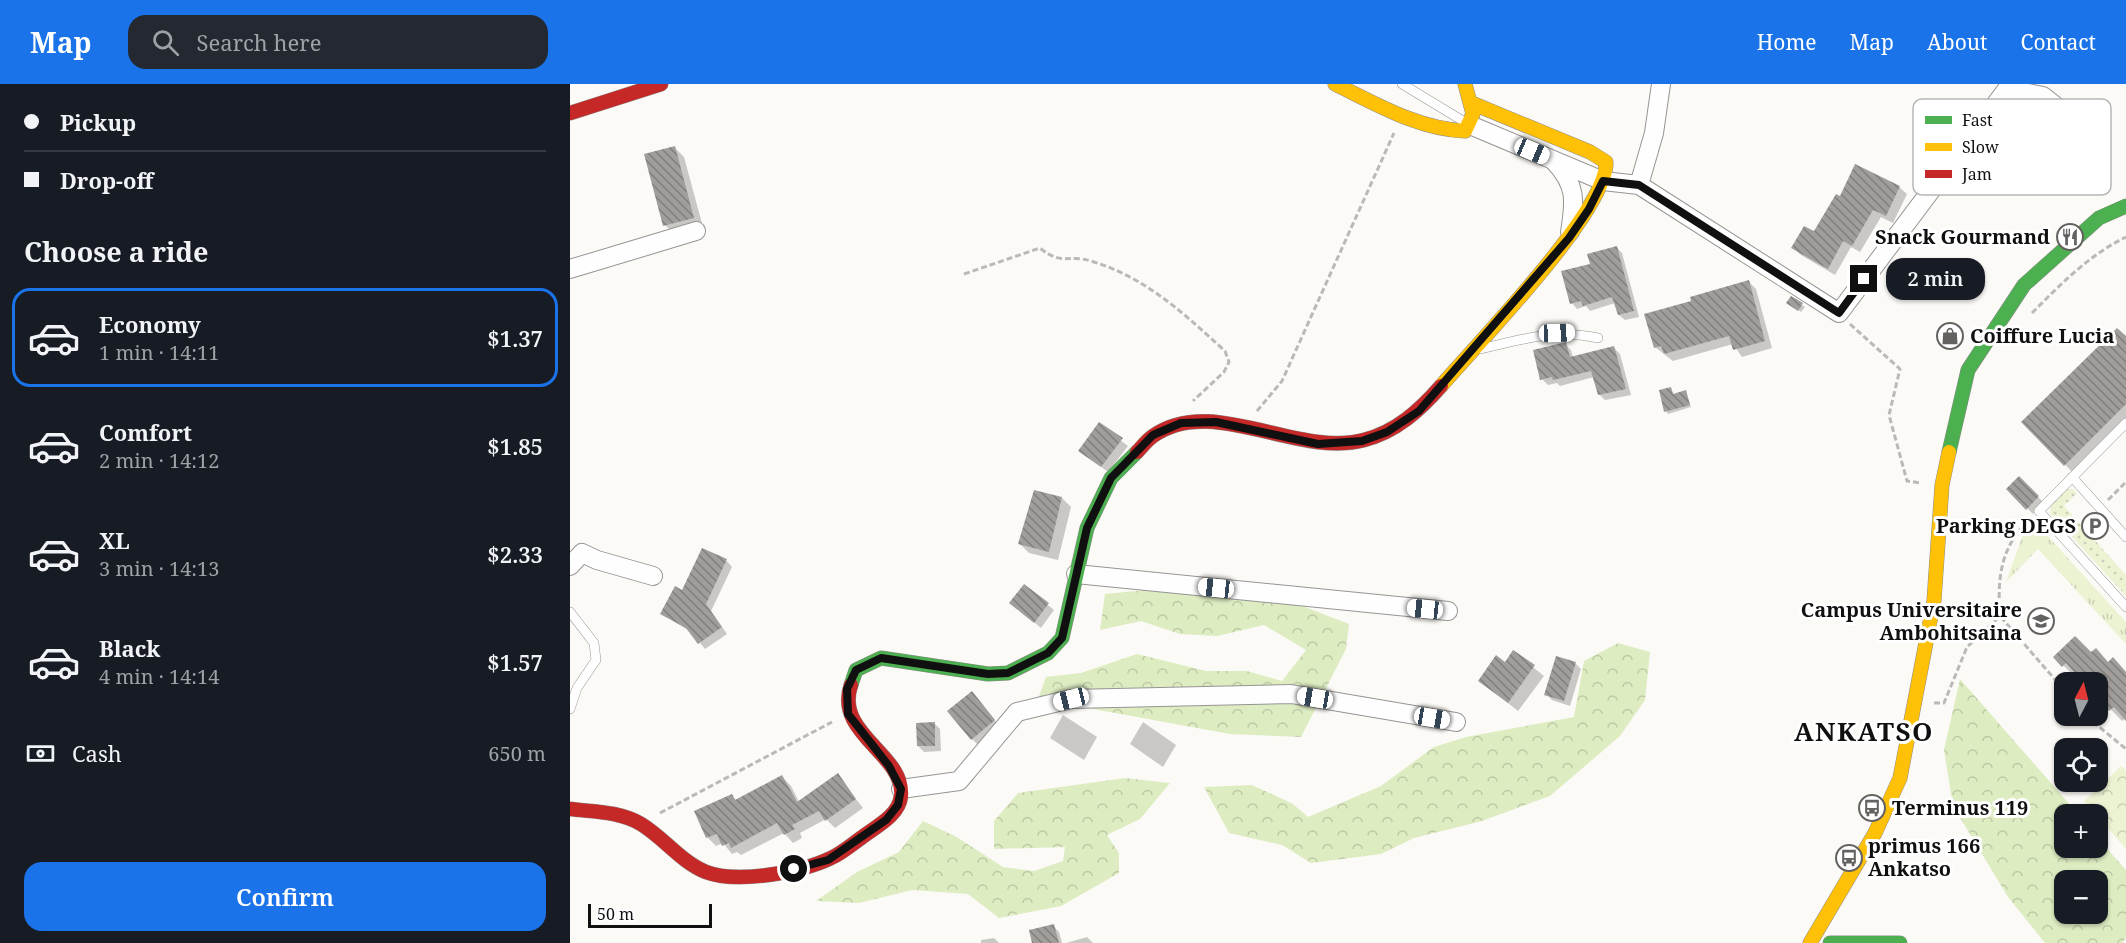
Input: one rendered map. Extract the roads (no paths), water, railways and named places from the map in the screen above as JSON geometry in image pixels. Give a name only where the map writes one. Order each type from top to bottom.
[{"type":"street","points":[[570,112],[661,84]]},
{"type":"street","points":[[1335,84],[1402,116],[1454,131],[1465,131],[1470,125],[1474,104],[1465,84]]},
{"type":"street","points":[[1639,185],[1654,133],[1661,84]]},
{"type":"street","points":[[2000,99],[2007,89],[2043,96],[2047,99]]},
{"type":"street","points":[[570,809],[619,815],[640,823],[680,857],[708,873],[738,875],[777,873],[828,860],[886,820],[898,805],[901,789],[889,766],[848,714],[847,689],[856,670],[881,658],[988,674],[1008,673],[1048,653],[1062,638],[1087,528],[1111,478],[1153,435],[1181,423],[1216,422],[1318,444],[1362,441],[1387,432],[1419,411],[1569,238],[1589,209],[1608,172],[1606,162],[1474,104]]},
{"type":"street","points":[[1470,125],[1603,181],[1639,185],[1839,313],[1928,195]]},
{"type":"street","points":[[1553,160],[1571,184],[1573,209],[1569,238]]},
{"type":"street","points":[[1810,943],[1875,833],[1900,778],[1934,601],[1942,485],[1968,370],[2024,285],[2099,218],[2126,206]]},
{"type":"street","points":[[570,269],[696,231]]},
{"type":"street","points":[[570,566],[582,553],[597,560],[653,576]]},
{"type":"street","points":[[1076,574],[1448,611]]},
{"type":"street","points":[[901,789],[959,781],[1017,712],[1071,699],[1291,694],[1456,722]]},
{"type":"street","points":[[1830,943],[1900,943]]},
{"type":"lane","points":[[1402,84],[1470,125]]},
{"type":"lane","points":[[1470,352],[1540,334],[1574,333],[1598,338]]},
{"type":"lane","points":[[2126,423],[2038,511],[2126,607]]},
{"type":"lane","points":[[2072,477],[2126,537]]},
{"type":"lane","points":[[570,612],[594,643],[596,660],[577,688],[570,709]]},
{"type":"place","name":"Snack Gourmand","points":[[2070,237]]},
{"type":"place","name":"Coiffure Lucia","points":[[1950,336]]},
{"type":"place","name":"Parking DEGS","points":[[2095,526]]},
{"type":"place","name":"Campus Universitaire Ambohitsaina","points":[[2041,621]]},
{"type":"place","name":"Terminus 119","points":[[1872,808]]},
{"type":"place","name":"primus 166 Ankatso","points":[[1849,858]]},
{"type":"district","name":"ANKATSO","points":[[1864,732]]}]
